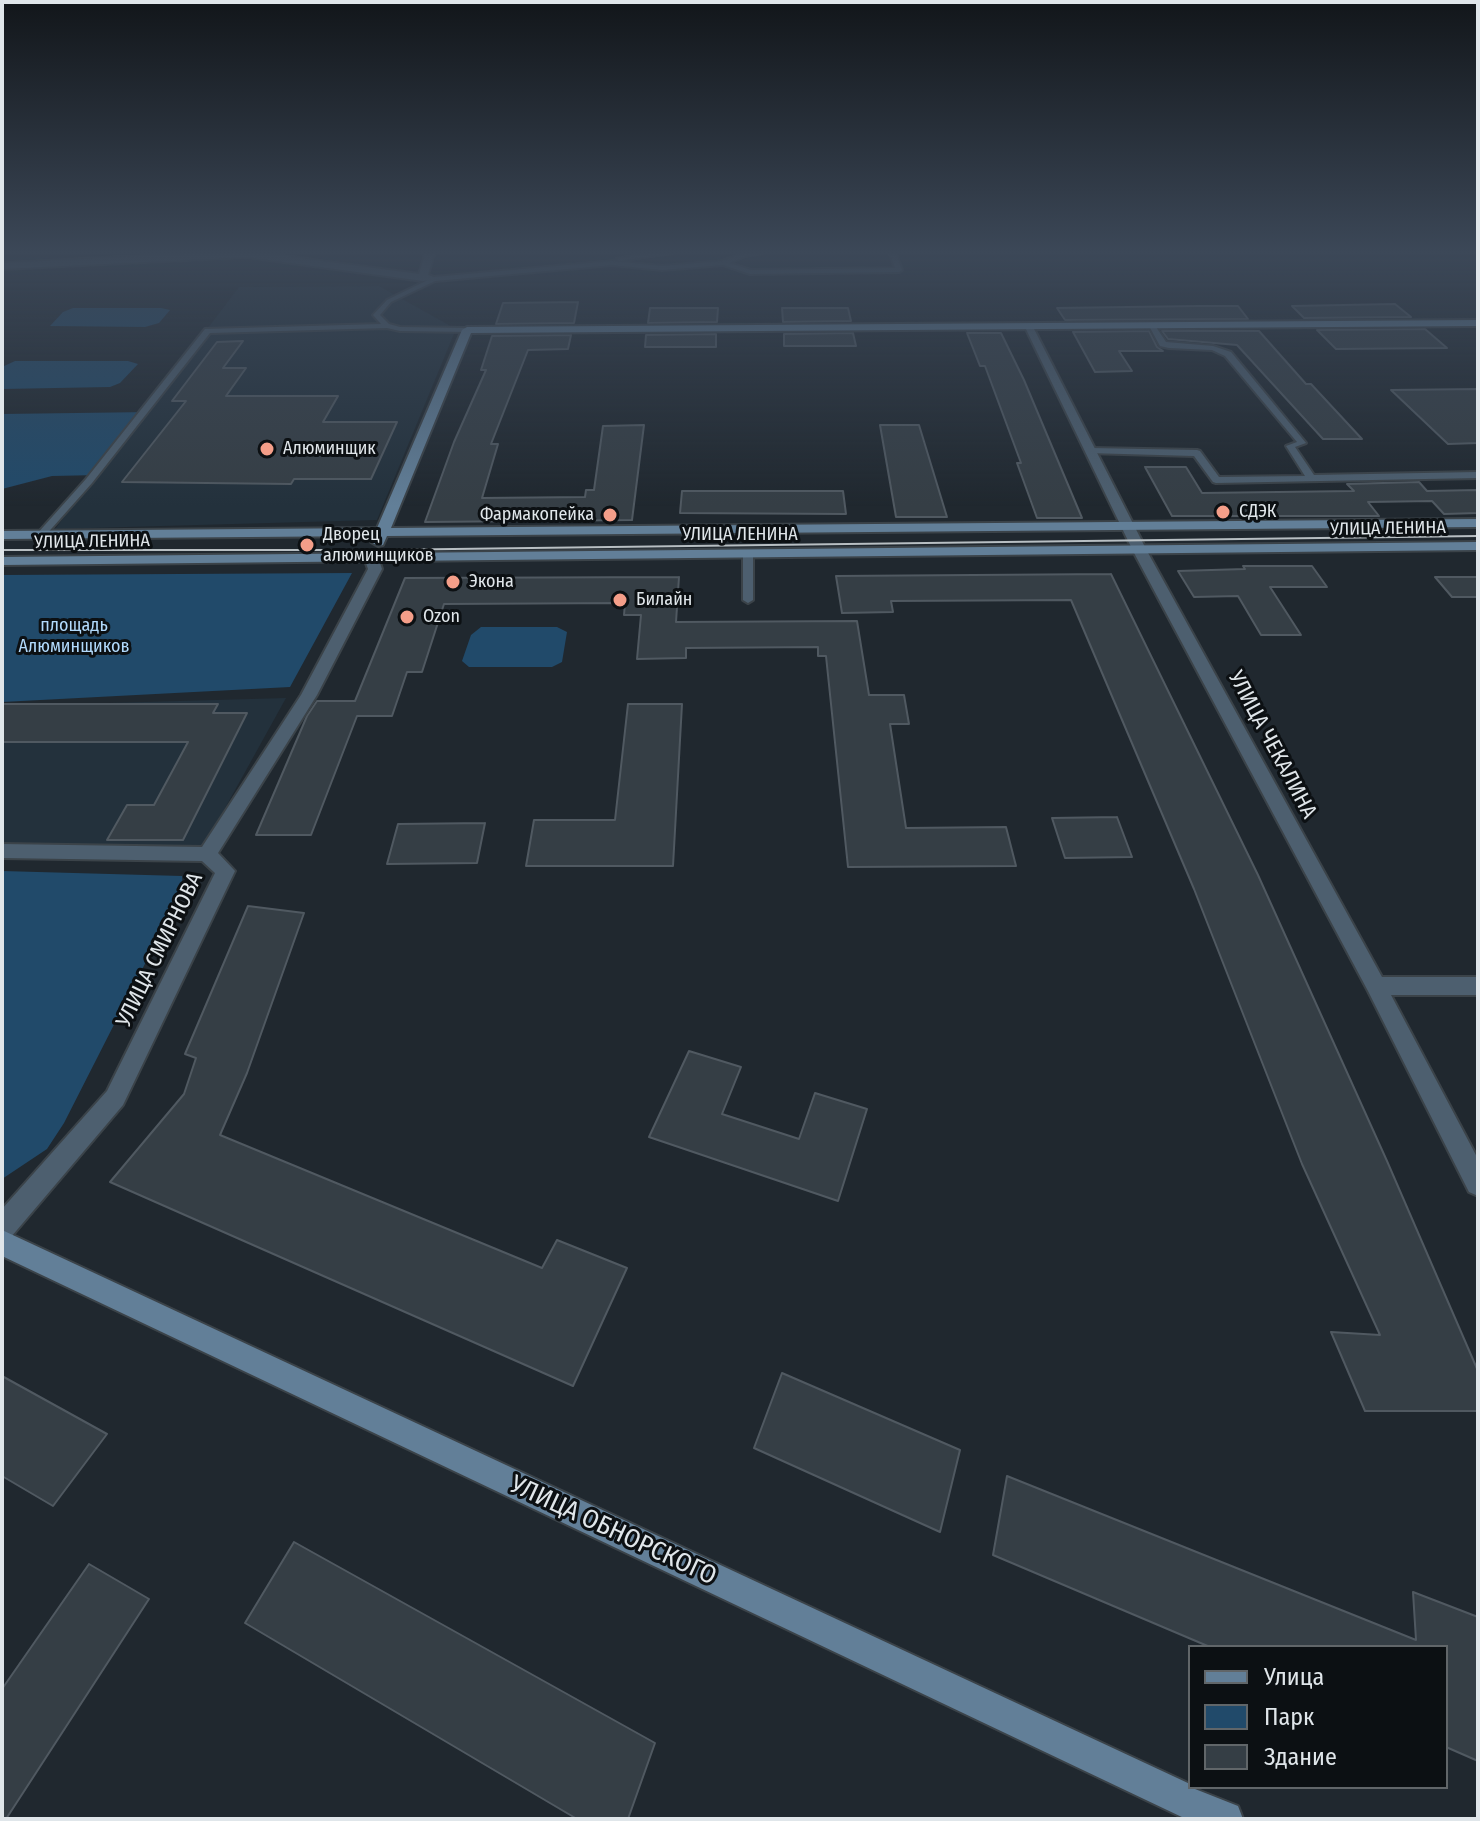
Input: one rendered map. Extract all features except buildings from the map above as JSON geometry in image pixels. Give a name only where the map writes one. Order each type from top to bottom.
[{"type":"main road","points":[[371,557],[465,336]]},
{"type":"main road","name":"УЛИЦА ЛЕНИНА","points":[[2,535],[1478,523]]},
{"type":"main road","name":"УЛИЦА ЛЕНИНА","points":[[2,561],[1478,546]]},
{"type":"main road","name":"УЛИЦА ОБНОРСКОГО","points":[[2,1243],[1225,1819]]},
{"type":"street","name":"УЛИЦА ЧЕКАЛИНА","points":[[1033,336],[1140,551],[1376,986],[1478,1184]]},
{"type":"street","name":"УЛИЦА СМИРНОВА","points":[[2,1228],[115,1098],[225,871],[207,854],[309,695],[375,569],[371,557]]},
{"type":"street","points":[[2,851],[207,854]]},
{"type":"street","points":[[1376,986],[1478,986]]},
{"type":"lane","points":[[41,535],[89,481],[204,336]]},
{"type":"lane","points":[[1158,336],[1163,344],[1169,346],[1213,348],[1228,354],[1302,443],[1290,446],[1312,479]]},
{"type":"lane","points":[[1091,451],[1197,453],[1216,480],[1478,475]]},
{"type":"lane","points":[[748,553],[748,600]]},
{"type":"shaded area","points":[[202,336],[453,336],[377,520],[55,529]]},
{"type":"shaded area","points":[[286,698],[203,848],[2,852],[2,706]]},
{"type":"green space","points":[[15,361],[128,361],[138,364],[120,383],[110,387],[2,389],[2,367]]},
{"type":"green space","points":[[150,412],[99,475],[52,476],[2,489],[2,414]]},
{"type":"green space","name":"площадь Алюминщиков","points":[[352,573],[290,687],[2,702],[2,575]]},
{"type":"green space","points":[[481,627],[557,627],[567,632],[562,662],[552,667],[469,667],[462,661],[471,635]]},
{"type":"green space","points":[[2,871],[182,876],[183,889],[64,1123],[47,1149],[2,1179]]},
{"type":"tram line","points":[[2,550],[374,550],[1478,536]]},
{"type":"place","name":"Алюминщик","points":[[267,449]]},
{"type":"place","name":"СДЭК","points":[[1223,512]]},
{"type":"place","name":"Фармакопейка","points":[[610,515]]},
{"type":"place","name":"Дворец алюминщиков","points":[[307,545]]},
{"type":"place","name":"Экона","points":[[453,582]]},
{"type":"place","name":"Билайн","points":[[620,600]]},
{"type":"place","name":"Ozon","points":[[407,617]]}]
